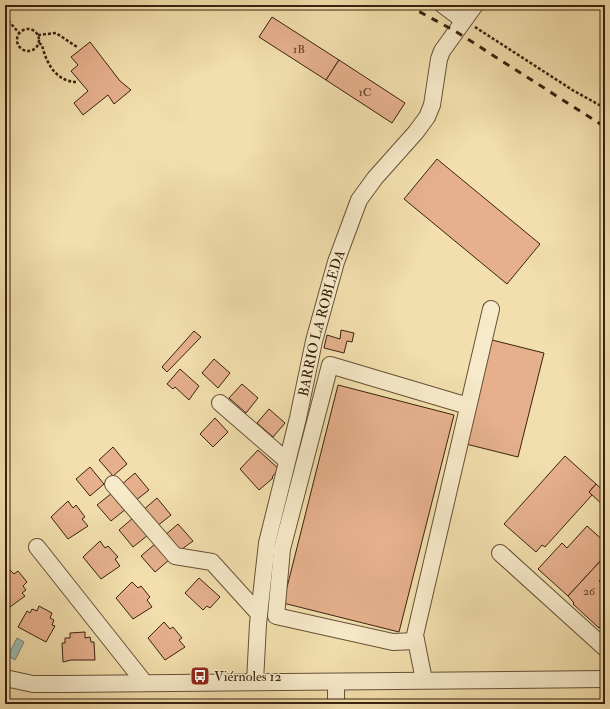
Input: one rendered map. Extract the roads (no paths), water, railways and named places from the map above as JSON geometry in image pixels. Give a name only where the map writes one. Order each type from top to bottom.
[{"type":"street","points":[[443,5],[463,20]]},
{"type":"street","name":"BARRIO LA ROBLEDA","points":[[255,682],[259,614],[267,543],[306,381],[314,341],[336,262],[351,218],[359,200],[375,178],[416,132],[427,117],[432,105],[439,59],[447,42],[475,5]]},
{"type":"street","points":[[424,680],[415,635],[491,309]]},
{"type":"street","points":[[416,641],[393,642],[276,616],[282,549],[330,365],[468,406]]},
{"type":"street","points":[[220,403],[287,461]]},
{"type":"street","points":[[113,484],[175,556],[212,562],[259,614]]},
{"type":"street","points":[[37,546],[144,682]]},
{"type":"street","points":[[500,553],[605,648]]},
{"type":"street","points":[[5,678],[33,684],[601,679]]},
{"type":"street","points":[[336,682],[336,704]]},
{"type":"water","points":[[17,638],[24,642],[15,660],[8,656]]},
{"type":"railway","points":[[407,5],[455,31],[605,127]]},
{"type":"place","name":"Viérnoles 12","points":[[200,676]]}]
